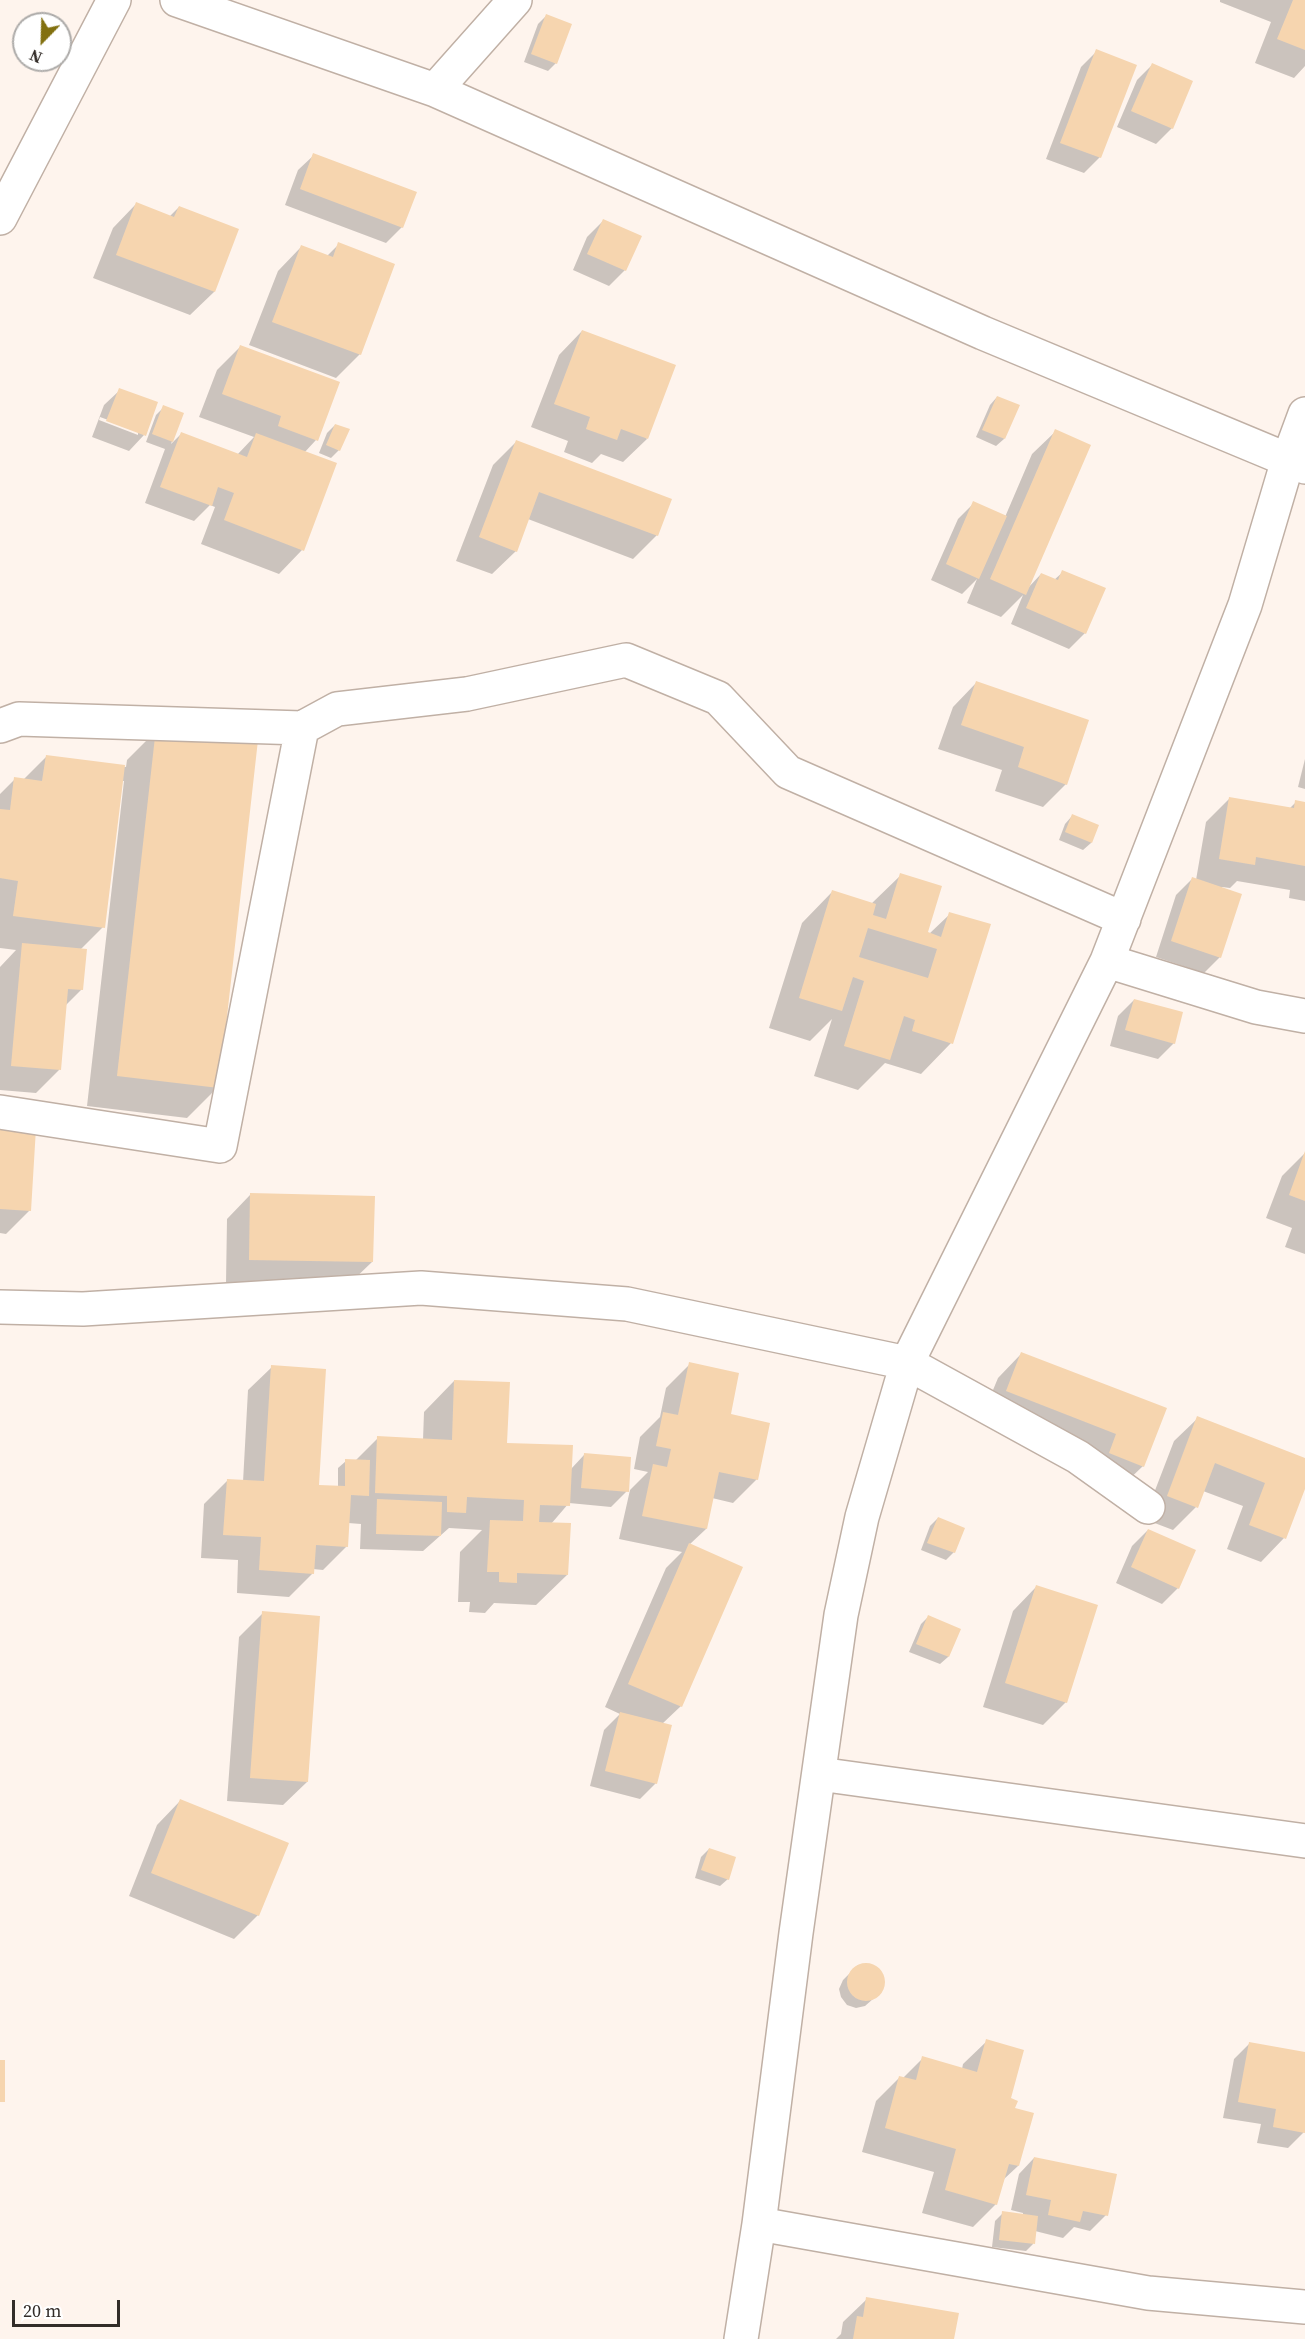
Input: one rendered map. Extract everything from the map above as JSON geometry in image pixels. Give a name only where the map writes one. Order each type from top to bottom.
[{"type":"street","points":[[0,218],[114,0]]},
{"type":"street","points":[[177,0],[435,90],[983,333],[1296,463]]},
{"type":"street","points":[[435,90],[515,0]]},
{"type":"street","points":[[741,2339],[759,2224],[841,1615],[858,1539],[907,1363],[1107,961],[1245,605],[1296,463],[1305,414]]},
{"type":"street","points":[[0,726],[18,719],[302,728],[337,709],[467,694],[626,660],[718,698],[788,772],[1124,919]]},
{"type":"street","points":[[0,1112],[220,1146],[302,728]]},
{"type":"street","points":[[1107,961],[1256,1007],[1305,1016]]},
{"type":"street","points":[[0,1307],[83,1309],[421,1288],[627,1304],[907,1363],[1078,1457],[1148,1508]]},
{"type":"street","points":[[819,1774],[1305,1841]]},
{"type":"street","points":[[759,2224],[1148,2293],[1305,2307]]},
{"type":"building","points":[[1293,0],[1305,0],[1305,50],[1277,39]]},
{"type":"building","points":[[546,14],[572,24],[557,64],[531,54]]},
{"type":"building","points":[[1096,49],[1137,65],[1101,158],[1060,143]]},
{"type":"building","points":[[1152,63],[1193,81],[1173,129],[1131,111]]},
{"type":"building","points":[[313,153],[417,192],[403,228],[300,189]]},
{"type":"building","points":[[136,202],[174,217],[179,206],[239,229],[215,292],[116,255]]},
{"type":"building","points":[[603,219],[642,236],[626,271],[587,254]]},
{"type":"building","points":[[338,242],[395,264],[361,355],[272,322],[301,245],[333,257]]},
{"type":"building","points":[[582,330],[676,365],[648,439],[621,429],[617,440],[586,429],[590,417],[554,404]]},
{"type":"building","points":[[240,345],[340,382],[318,441],[278,426],[281,416],[222,394]]},
{"type":"building","points":[[119,388],[158,402],[146,436],[106,421]]},
{"type":"building","points":[[997,396],[1020,405],[1005,439],[982,430]]},
{"type":"building","points":[[163,405],[184,413],[173,442],[152,434]]},
{"type":"building","points":[[335,424],[350,429],[340,451],[326,445]]},
{"type":"building","points":[[1055,429],[1091,445],[1026,595],[990,579]]},
{"type":"building","points":[[181,432],[247,457],[256,433],[337,463],[304,551],[224,520],[234,493],[218,487],[212,506],[160,487]]},
{"type":"building","points":[[516,440],[672,499],[658,536],[539,492],[517,552],[479,537]]},
{"type":"building","points":[[973,501],[1007,516],[979,579],[946,564]]},
{"type":"building","points":[[1062,570],[1106,588],[1086,634],[1026,608],[1041,573],[1058,580]]},
{"type":"building","points":[[976,681],[1089,720],[1067,785],[1018,767],[1024,747],[961,725]]},
{"type":"building","points":[[156,728],[258,740],[219,1088],[117,1076]]},
{"type":"building","points":[[46,755],[125,765],[105,928],[13,916],[18,881],[0,878],[0,809],[10,810],[14,777],[42,781]]},
{"type":"building","points":[[1229,797],[1294,808],[1295,800],[1305,802],[1305,866],[1256,857],[1255,865],[1219,859]]},
{"type":"building","points":[[1072,814],[1099,825],[1092,843],[1065,832]]},
{"type":"building","points":[[900,873],[942,886],[928,932],[941,937],[949,912],[991,924],[953,1044],[912,1031],[915,1020],[904,1016],[890,1060],[844,1046],[864,981],[853,977],[842,1011],[799,998],[832,890],[876,904],[873,915],[886,919]],"holes":[[[868,928],[937,949],[928,978],[859,957]]]},
{"type":"building","points":[[1192,877],[1242,894],[1221,958],[1171,941]]},
{"type":"building","points":[[22,943],[87,949],[83,990],[68,989],[61,1070],[11,1066]]},
{"type":"building","points":[[1134,999],[1183,1012],[1175,1044],[1125,1030]]},
{"type":"building","points":[[0,1126],[36,1128],[31,1211],[0,1209]]},
{"type":"building","points":[[1305,1151],[1305,1201],[1289,1195]]},
{"type":"building","points":[[250,1193],[375,1196],[373,1262],[249,1260]]},
{"type":"building","points":[[1021,1352],[1167,1408],[1144,1467],[1109,1453],[1116,1434],[1006,1391]]},
{"type":"building","points":[[689,1362],[739,1373],[731,1414],[770,1423],[758,1480],[719,1472],[707,1529],[642,1516],[653,1464],[667,1467],[671,1449],[656,1446],[663,1412],[678,1415]]},
{"type":"building","points":[[271,1365],[326,1369],[319,1485],[345,1486],[345,1459],[370,1460],[369,1496],[351,1495],[348,1547],[316,1545],[314,1574],[259,1570],[261,1537],[223,1535],[227,1479],[264,1481]]},
{"type":"building","points":[[454,1380],[510,1382],[507,1443],[573,1445],[570,1506],[540,1505],[539,1522],[571,1523],[568,1575],[517,1573],[517,1583],[499,1582],[499,1572],[487,1572],[490,1520],[523,1521],[524,1500],[467,1497],[466,1513],[447,1512],[447,1496],[375,1493],[377,1436],[452,1440]]},
{"type":"building","points":[[1197,1416],[1305,1458],[1305,1489],[1286,1539],[1249,1525],[1265,1483],[1215,1463],[1198,1508],[1167,1496]]},
{"type":"building","points":[[584,1453],[631,1457],[629,1492],[581,1488]]},
{"type":"building","points":[[377,1499],[442,1502],[441,1536],[376,1534]]},
{"type":"building","points":[[938,1517],[965,1528],[955,1553],[927,1543]]},
{"type":"building","points":[[1148,1529],[1196,1550],[1179,1589],[1131,1567]]},
{"type":"building","points":[[689,1543],[743,1567],[682,1707],[628,1684]]},
{"type":"building","points":[[1036,1585],[1098,1605],[1067,1703],[1005,1683]]},
{"type":"building","points":[[262,1611],[320,1616],[308,1782],[250,1778]]},
{"type":"building","points":[[928,1615],[961,1629],[949,1657],[916,1644]]},
{"type":"building","points":[[620,1712],[672,1725],[657,1784],[605,1771]]},
{"type":"building","points":[[180,1799],[289,1843],[259,1916],[151,1873]]},
{"type":"building","points":[[709,1848],[736,1857],[729,1880],[701,1870]]},
{"type":"building","points":[[866,1963],[873,1964],[879,1969],[884,1975],[884,1989],[879,1995],[873,2000],[866,2001],[859,2000],[853,1995],[848,1989],[847,1982],[848,1975],[853,1969],[859,1964]]},
{"type":"building","points":[[986,2039],[1024,2050],[1011,2098],[1018,2101],[1015,2108],[1034,2113],[1019,2166],[1009,2164],[997,2205],[945,2190],[956,2149],[885,2128],[899,2076],[916,2080],[922,2056],[977,2072]]},
{"type":"building","points":[[1249,2042],[1305,2052],[1305,2133],[1273,2127],[1276,2109],[1238,2102]]},
{"type":"building","points":[[0,2060],[5,2060],[5,2102],[0,2102]]},
{"type":"building","points":[[1034,2157],[1117,2174],[1108,2216],[1083,2211],[1080,2222],[1048,2215],[1051,2200],[1026,2195]]},
{"type":"building","points":[[1002,2211],[1038,2216],[1035,2244],[999,2240]]},
{"type":"building","points":[[866,2297],[959,2313],[954,2339],[853,2339],[857,2316],[863,2317]]}]
